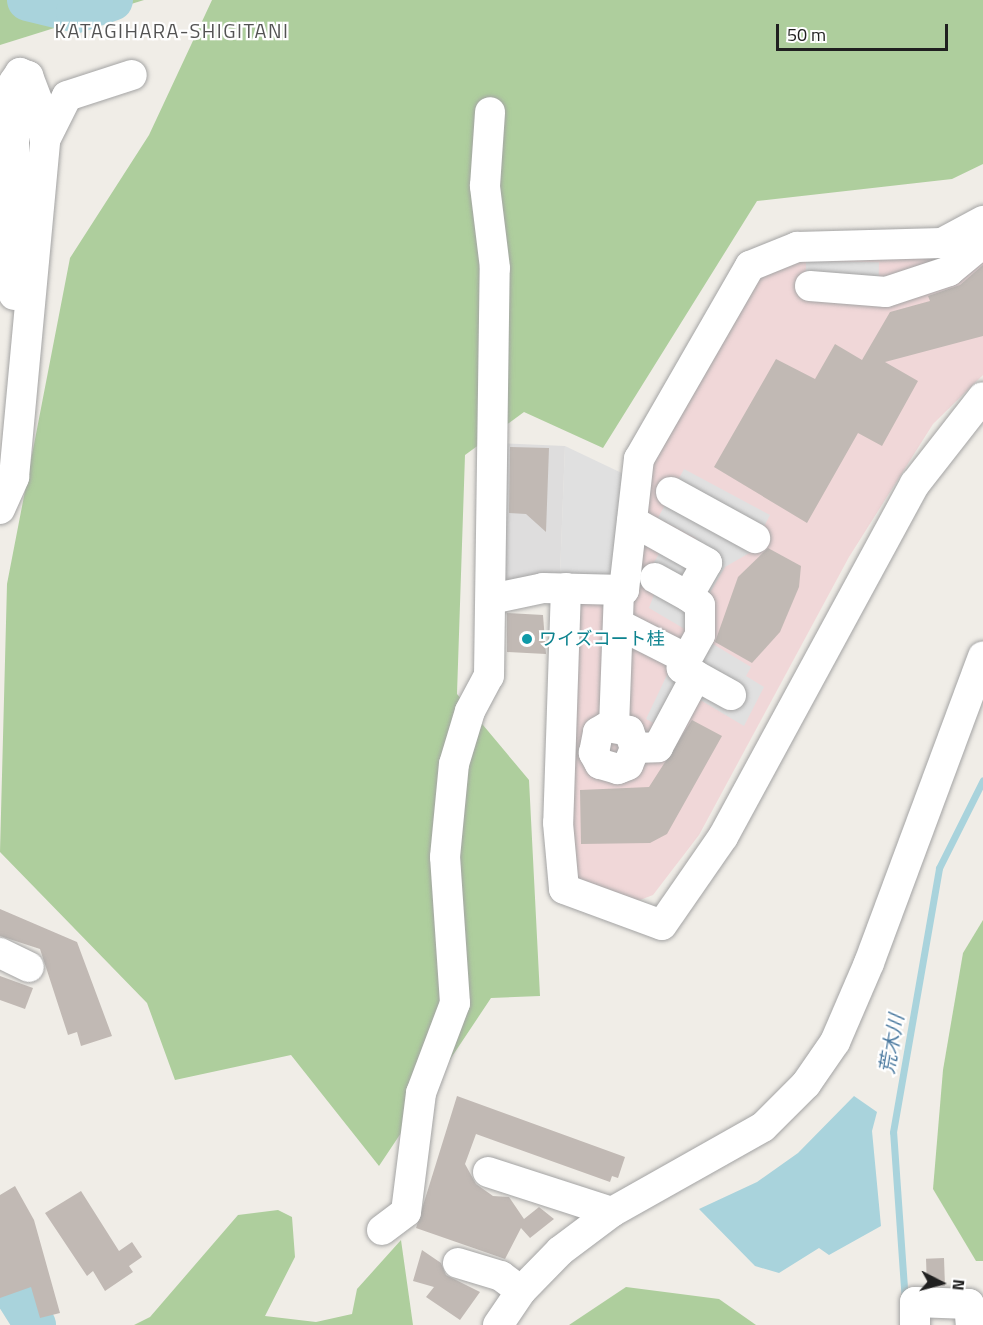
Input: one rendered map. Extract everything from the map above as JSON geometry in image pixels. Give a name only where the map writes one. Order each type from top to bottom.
[{"type":"street","points":[[0,509],[14,477],[22,398],[45,140],[38,102],[28,76],[20,73],[14,82],[12,341],[22,398]]},
{"type":"street","points":[[45,140],[68,96],[132,75]]},
{"type":"street","points":[[382,1230],[406,1212],[421,1093],[455,1003],[445,857],[454,764],[470,711],[489,676],[491,599],[488,486],[495,268],[485,186],[490,112]]},
{"type":"street","points":[[491,599],[566,588],[624,590],[639,459],[750,266],[797,247],[942,243],[983,221]]},
{"type":"street","points":[[810,286],[886,292],[949,271],[983,243]]},
{"type":"street","points":[[566,588],[558,823],[564,889],[662,925],[723,837],[915,484],[983,397]]},
{"type":"street","points":[[671,492],[742,531],[707,563],[688,596]]},
{"type":"street","points":[[632,521],[707,563]]},
{"type":"street","points":[[619,590],[614,727],[629,731],[635,748],[658,747],[692,667],[700,635],[700,605],[655,578]]},
{"type":"street","points":[[618,624],[692,667],[731,695]]},
{"type":"street","points":[[498,1325],[520,1291],[612,1212],[764,1126],[806,1084],[829,1050],[869,963],[983,656]]},
{"type":"street","points":[[0,953],[29,967]]},
{"type":"street","points":[[488,1172],[612,1212]]},
{"type":"street","points":[[458,1263],[501,1276],[520,1291]]},
{"type":"street","points":[[915,1325],[915,1302],[969,1305],[971,1325]]},
{"type":"shaded area","points":[[983,229],[983,375],[933,424],[849,557],[699,835],[653,895],[635,902],[582,884],[571,870],[576,609],[588,598],[630,598],[653,453],[757,271],[792,256]]},
{"type":"shaded area","points":[[806,261],[879,262],[879,278],[806,277]]},
{"type":"shaded area","name":"ワイズコート桂","points":[[496,443],[565,446],[560,575],[509,583],[496,572]]},
{"type":"shaded area","points":[[565,446],[628,476],[616,568],[605,578],[560,575]]},
{"type":"shaded area","points":[[684,469],[770,515],[751,552],[725,567],[708,596],[708,641],[751,667],[746,676],[764,687],[744,726],[697,698],[677,735],[646,719],[688,631],[649,608],[655,592],[646,576],[660,552],[683,563],[696,538],[658,518]]},
{"type":"green space","points":[[0,0],[144,0],[0,45]]},
{"type":"green space","points":[[212,0],[983,0],[983,164],[952,179],[757,201],[603,448],[524,412],[465,455],[457,694],[529,780],[540,996],[491,998],[379,1166],[291,1055],[175,1080],[147,1003],[0,852],[7,584],[70,258],[149,135]]},
{"type":"green space","points":[[983,920],[983,1261],[976,1261],[933,1189],[943,1070],[963,953]]},
{"type":"green space","points":[[278,1210],[292,1217],[295,1257],[265,1316],[316,1322],[352,1314],[357,1289],[401,1240],[413,1325],[134,1325],[150,1317],[238,1215]]},
{"type":"green space","points":[[626,1287],[719,1299],[756,1325],[569,1325]]},
{"type":"water","points":[[854,1096],[877,1112],[872,1131],[881,1226],[829,1255],[819,1248],[779,1273],[755,1266],[699,1209],[757,1182],[798,1153]]},
{"type":"building","points":[[983,265],[983,336],[885,362],[918,381],[882,446],[858,433],[807,523],[714,467],[776,359],[815,379],[835,344],[862,360],[890,312],[930,301],[928,296],[960,285]]},
{"type":"building","points":[[510,447],[549,448],[546,532],[526,514],[509,513]]},
{"type":"building","points":[[768,548],[801,566],[799,587],[780,632],[752,663],[715,642],[738,577]]},
{"type":"building","name":"ワイズコート桂","points":[[507,613],[543,615],[546,654],[507,652]]},
{"type":"building","points":[[692,720],[722,736],[667,834],[650,843],[581,844],[580,790],[649,787]]},
{"type":"building","points":[[0,909],[77,942],[112,1036],[81,1046],[77,1032],[68,1035],[40,949],[0,936]]},
{"type":"building","points":[[0,976],[33,988],[25,1009],[0,1000]]},
{"type":"building","points":[[457,1096],[625,1157],[618,1178],[612,1176],[610,1182],[476,1134],[465,1164],[476,1184],[493,1196],[509,1197],[524,1219],[539,1207],[554,1219],[530,1238],[521,1228],[505,1259],[416,1228]]},
{"type":"building","points":[[15,1186],[34,1220],[60,1313],[40,1318],[31,1287],[0,1298],[0,1195]]},
{"type":"building","points":[[81,1191],[119,1251],[132,1242],[142,1257],[129,1266],[133,1272],[105,1291],[93,1271],[87,1276],[45,1213]]},
{"type":"building","points":[[422,1250],[441,1263],[446,1275],[480,1292],[460,1320],[426,1297],[434,1287],[413,1281]]},
{"type":"building","points":[[944,1258],[945,1286],[927,1287],[926,1259]]},
{"type":"waterway","points":[[28,0],[77,12],[112,0]]},
{"type":"waterway","name":"荒木川","points":[[905,1302],[893,1132],[939,868],[983,780]]},
{"type":"waterway","points":[[0,1226],[17,1296],[35,1325]]},
{"type":"place","name":"ワイズコート桂","points":[[527,639]]},
{"type":"district","name":"KATAGIHARA-SHIGITANI","points":[[172,30]]}]
